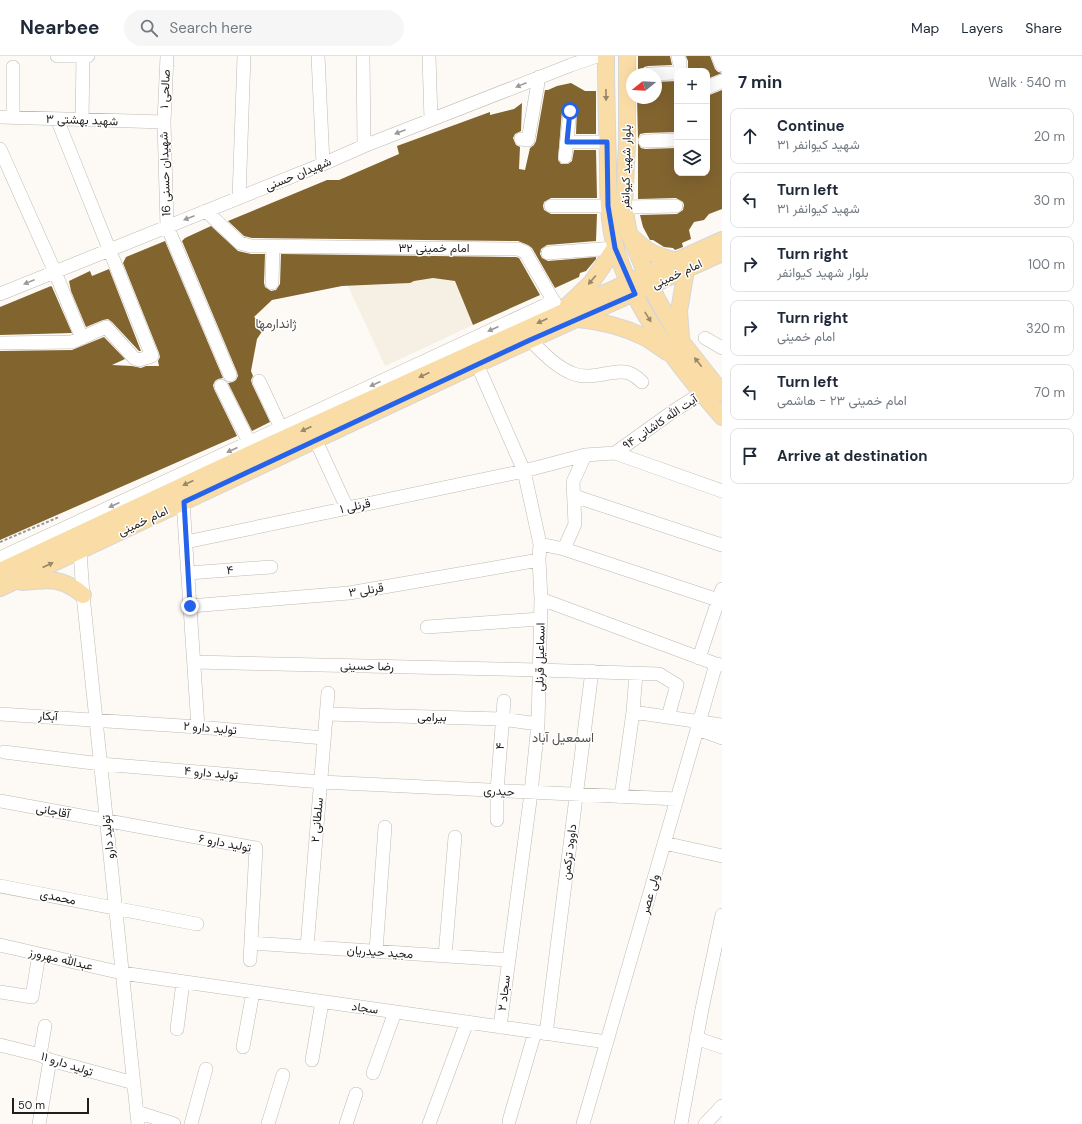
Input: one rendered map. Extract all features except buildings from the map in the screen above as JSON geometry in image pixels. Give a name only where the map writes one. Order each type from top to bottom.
[{"type":"main road","name":"بلوار شهید کیوانفر","points":[[606,56],[607,142],[616,207],[657,299],[681,341],[722,393]]},
{"type":"main road","name":"بلوار شهید کیوانفر","points":[[627,56],[628,68]]},
{"type":"main road","name":"بلوار شهید کیوانفر","points":[[628,104],[627,141],[616,207],[615,248],[641,307],[672,354],[722,417]]},
{"type":"main road","points":[[629,234],[644,249],[682,265],[679,311],[681,341]]},
{"type":"main road","name":"امام خمینی","points":[[4,581],[80,551],[478,364],[578,319],[632,288],[682,265],[722,240]]},
{"type":"main road","points":[[557,307],[591,283],[615,248]]},
{"type":"main road","name":"امام خمینی","points":[[682,265],[722,253]]},
{"type":"main road","name":"امام خمینی","points":[[4,581],[274,443],[557,307],[632,288]]},
{"type":"main road","points":[[578,319],[593,321],[623,329],[643,337],[672,354]]},
{"type":"main road","points":[[4,581],[46,579],[60,581],[73,586],[83,595]]},
{"type":"street","points":[[57,56],[86,56],[82,120]]},
{"type":"street","name":"صالحی ۱","points":[[164,122],[167,56]]},
{"type":"street","points":[[239,198],[244,56]]},
{"type":"street","points":[[318,56],[323,164]]},
{"type":"street","points":[[362,56],[364,146]]},
{"type":"street","points":[[429,56],[431,120]]},
{"type":"street","name":"شهیدان حسنی","points":[[0,294],[323,164],[364,146],[539,78],[570,61],[597,56]]},
{"type":"street","points":[[678,56],[680,68]]},
{"type":"street","points":[[718,56],[722,66]]},
{"type":"street","points":[[13,67],[13,118]]},
{"type":"street","points":[[662,74],[674,73]]},
{"type":"street","points":[[521,139],[528,140],[539,78]]},
{"type":"street","points":[[710,87],[722,81]]},
{"type":"street","points":[[565,157],[570,111]]},
{"type":"street","name":"شهید بهشتی ۳","points":[[0,117],[164,122]]},
{"type":"street","points":[[0,343],[72,342],[106,327],[134,358],[139,360],[152,356],[57,119]]},
{"type":"street","name":"شهیدان حسنی 16","points":[[164,122],[167,226]]},
{"type":"street","points":[[645,141],[674,140]]},
{"type":"street","points":[[567,142],[607,142]]},
{"type":"street","points":[[0,149],[55,272],[82,338]]},
{"type":"street","points":[[550,206],[676,206]]},
{"type":"street","name":"امام خمینی ۳۲","points":[[206,211],[240,243],[251,246],[518,249],[524,252],[557,307]]},
{"type":"street","points":[[167,226],[230,375]]},
{"type":"street","points":[[272,283],[273,247]]},
{"type":"street","points":[[548,253],[615,248]]},
{"type":"street","name":"امام خمینی","points":[[0,558],[249,442],[557,307]]},
{"type":"street","points":[[705,338],[722,348]]},
{"type":"street","points":[[530,340],[555,363],[575,374],[596,376],[620,372],[630,373],[642,382]]},
{"type":"street","name":"اسماعیل قرنلی","points":[[478,364],[524,471],[540,544],[539,560],[541,599],[538,724],[508,960]]},
{"type":"street","points":[[259,381],[281,428]]},
{"type":"street","points":[[222,386],[249,442]]},
{"type":"street","name":"آیت الله کاشانی ۹۴","points":[[524,471],[585,455],[615,453],[675,410],[702,393]]},
{"type":"street","points":[[316,441],[347,508]]},
{"type":"street","points":[[615,453],[722,491]]},
{"type":"street","points":[[564,549],[575,524],[574,482],[585,455]]},
{"type":"street","name":"قرنلی ۱","points":[[186,542],[524,471]]},
{"type":"street","points":[[574,496],[722,545]]},
{"type":"street","points":[[184,502],[198,726]]},
{"type":"street","points":[[540,544],[564,549],[720,594],[699,658]]},
{"type":"street","name":"تولید دارو","points":[[80,551],[83,595],[137,1118]]},
{"type":"street","name":"قرنلی ۳","points":[[190,606],[349,593],[539,560]]},
{"type":"street","name":"۴","points":[[188,573],[271,568]]},
{"type":"street","points":[[541,599],[719,665]]},
{"type":"street","points":[[427,627],[540,619]]},
{"type":"street","name":"رضا حسینی","points":[[194,662],[592,671],[659,674],[677,685],[668,717]]},
{"type":"street","name":"ولی عصر","points":[[583,1124],[698,725],[719,665]]},
{"type":"street","name":"داوود ترکمن","points":[[509,1121],[540,1033],[576,795],[592,671]]},
{"type":"street","points":[[621,797],[633,712],[636,673]]},
{"type":"street","name":"۲ سلطانی","points":[[307,947],[328,693]]},
{"type":"street","name":"۴","points":[[497,820],[497,791],[504,701]]},
{"type":"street","points":[[633,712],[668,717],[698,725],[722,738]]},
{"type":"street","name":"آبکار","points":[[0,714],[96,719]]},
{"type":"street","name":"بیرامی","points":[[326,714],[502,719],[538,724]]},
{"type":"street","name":"تولید دارو ۲","points":[[96,719],[198,726],[324,738]]},
{"type":"street","points":[[698,725],[722,725]]},
{"type":"street","name":"تولید دارو ۴","points":[[4,752],[100,764],[321,782]]},
{"type":"street","name":"حیدری","points":[[321,782],[677,799]]},
{"type":"street","name":"آقاجانی","points":[[0,801],[107,821]]},
{"type":"street","name":"تولید دارو ۶","points":[[107,821],[256,848],[250,960]]},
{"type":"street","points":[[376,951],[386,827]]},
{"type":"street","points":[[445,956],[455,837]]},
{"type":"street","points":[[664,843],[722,856]]},
{"type":"street","name":"محمدی","points":[[0,886],[197,924]]},
{"type":"street","points":[[680,1124],[696,1038],[722,915]]},
{"type":"street","name":"مجید حیدریان","points":[[251,943],[508,960]]},
{"type":"street","name":"عبدالله مهرورز","points":[[0,945],[122,973]]},
{"type":"street","points":[[0,992],[32,997],[39,954]]},
{"type":"street","name":"سجاد ۲","points":[[500,1027],[508,960]]},
{"type":"street","name":"سجاد","points":[[122,973],[607,1042]]},
{"type":"street","points":[[177,1029],[183,982]]},
{"type":"street","points":[[244,1047],[253,992]]},
{"type":"street","points":[[312,1060],[322,1002]]},
{"type":"street","points":[[373,1073],[395,1012]]},
{"type":"street","points":[[429,1124],[467,1022]]},
{"type":"street","points":[[39,1124],[45,1058],[45,1026]]},
{"type":"street","points":[[696,1038],[722,1047]]},
{"type":"street","name":"تولید دارو ۱۱","points":[[0,1045],[134,1083]]},
{"type":"street","points":[[191,1124],[206,1069]]},
{"type":"street","points":[[268,1124],[283,1075]]},
{"type":"street","points":[[346,1124],[356,1094]]},
{"type":"street","points":[[705,1124],[722,1106]]},
{"type":"street","points":[[137,1118],[174,1124]]},
{"type":"shaded area","points":[[433,278],[455,281],[473,325],[385,366],[348,286],[410,283]]},
{"type":"district","name":"ژاندارمها","points":[[276,323]]},
{"type":"district","name":"اسمعیل آباد","points":[[563,737]]},
{"type":"route","points":[[190,606],[184,502],[530,340],[635,294],[615,248],[608,206],[607,142],[567,142],[570,111]]}]
